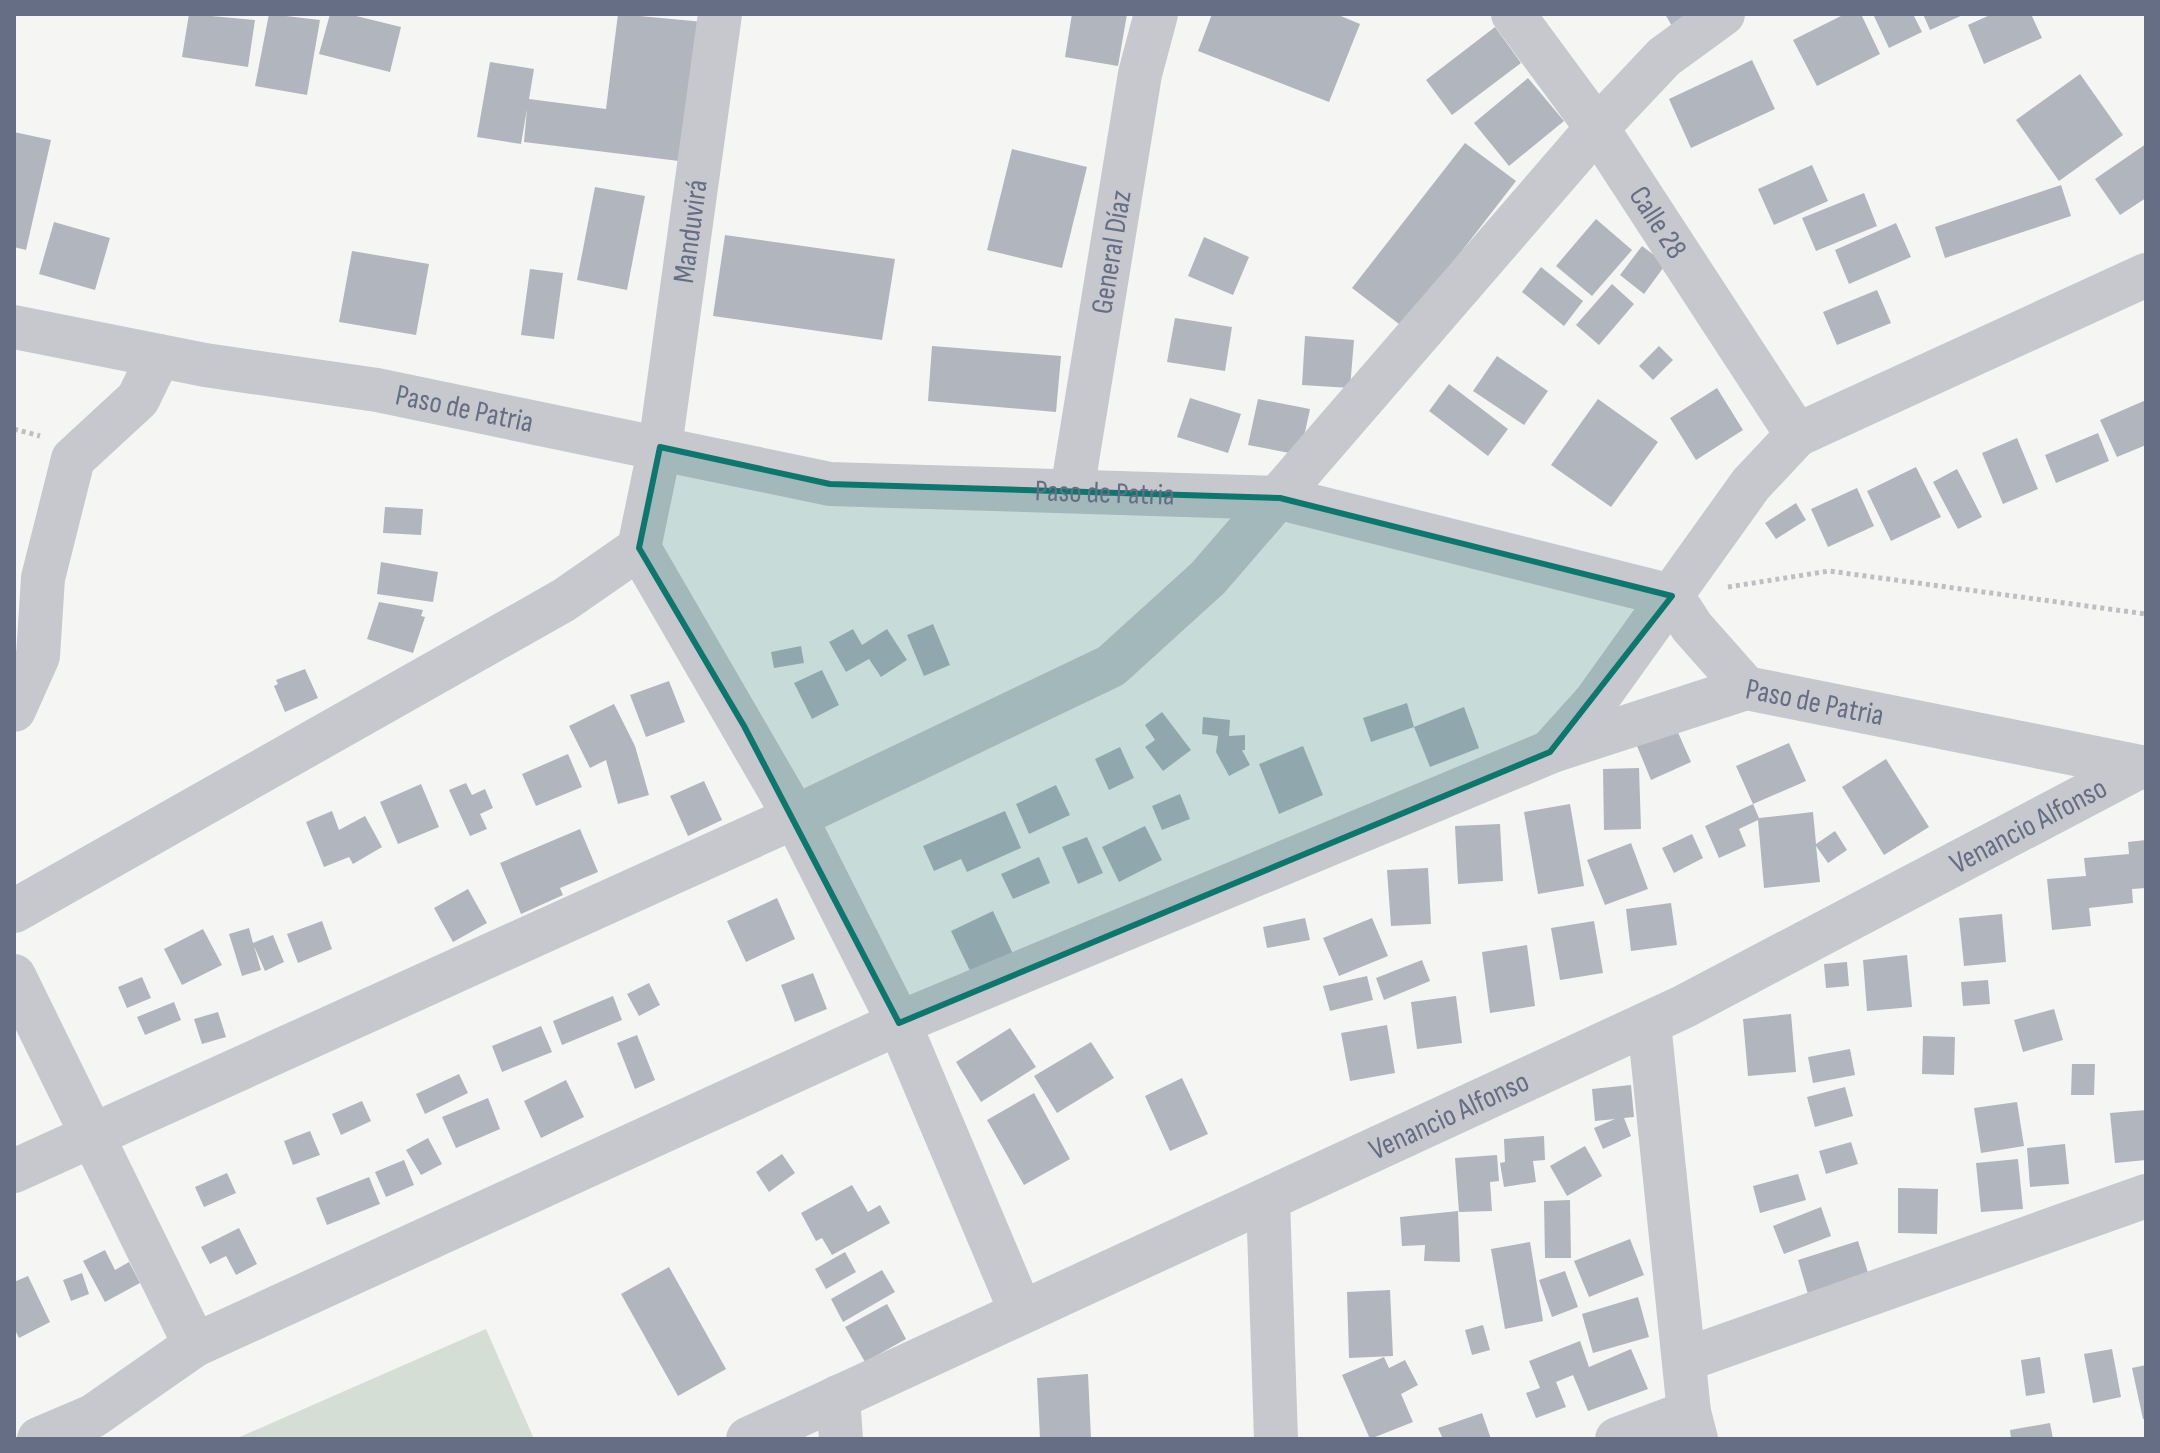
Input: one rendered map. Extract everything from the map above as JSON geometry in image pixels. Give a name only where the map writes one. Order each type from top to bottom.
[{"type":"street","name":"Manduvirá","points":[[639,548],[660,447],[720,14]]},
{"type":"street","name":"General Díaz","points":[[1072,491],[1140,74],[1156,14]]},
{"type":"street","name":"Calle 28","points":[[1513,14],[1597,128],[1797,435]]},
{"type":"street","points":[[14,1171],[795,817],[1111,666],[1208,578],[1597,128],[1664,57],[1723,14]]},
{"type":"street","points":[[1550,752],[1595,702],[1751,484],[1797,435],[2146,275]]},
{"type":"street","name":"Paso de Patria","points":[[14,327],[159,356],[377,390],[830,484],[1280,498],[1672,596],[1692,627],[1746,688],[2142,768]]},
{"type":"street","points":[[14,710],[38,656],[43,578],[73,459],[138,399],[159,356]]},
{"type":"street","points":[[14,911],[564,600],[639,548],[795,817],[899,1023],[1021,1312]]},
{"type":"street","points":[[39,1439],[99,1427],[195,1345],[899,1023],[1550,752],[1746,688]]},
{"type":"street","name":"Venancio Alfonso","points":[[748,1439],[840,1418],[1021,1312],[1649,1023],[2142,768]]},
{"type":"street","points":[[14,976],[195,1345]]},
{"type":"street","points":[[1617,1439],[1693,1425],[1649,1023]]},
{"type":"street","points":[[1684,1360],[2146,1196]]},
{"type":"street","points":[[1268,1199],[1276,1439]]},
{"type":"path","points":[[1672,596],[1829,571],[2146,614]]},
{"type":"highlighted area","points":[[660,447],[830,484],[1280,498],[1672,596],[1550,752],[899,1023],[744,726],[639,548]]},
{"type":"shaded area","points":[[486,1329],[534,1439],[235,1439]]},
{"type":"building","points":[[189,14],[255,20],[248,67],[182,57]]},
{"type":"building","points":[[269,14],[320,20],[307,95],[255,86]]},
{"type":"building","points":[[330,14],[348,14],[401,27],[390,72],[319,54]]},
{"type":"building","points":[[618,14],[704,22],[687,162],[524,142],[527,109],[521,144],[477,137],[490,62],[534,69],[529,99],[606,109]]},
{"type":"building","points":[[1072,14],[1127,14],[1118,66],[1065,57]]},
{"type":"building","points":[[1212,14],[1336,14],[1360,24],[1329,102],[1198,51]]},
{"type":"building","points":[[1665,14],[1690,14],[1672,26]]},
{"type":"building","points":[[1845,14],[1861,14],[1880,54],[1817,86],[1793,40]]},
{"type":"building","points":[[1873,14],[1913,14],[1922,32],[1889,48]]},
{"type":"building","points":[[1923,14],[1965,14],[1930,30]]},
{"type":"building","points":[[1992,14],[2031,14],[2042,38],[1984,64],[1968,25]]},
{"type":"building","points":[[1495,27],[1521,63],[1452,115],[1426,80]]},
{"type":"building","points":[[1752,60],[1775,109],[1691,148],[1669,99]]},
{"type":"building","points":[[2080,74],[2123,135],[2059,181],[2016,120]]},
{"type":"building","points":[[1528,78],[1564,121],[1509,166],[1474,123]]},
{"type":"building","points":[[14,132],[51,140],[26,250],[14,247]]},
{"type":"building","points":[[1465,143],[1516,181],[1403,327],[1352,288]]},
{"type":"building","points":[[2146,144],[2146,198],[2120,215],[2095,179]]},
{"type":"building","points":[[1012,149],[1087,167],[1062,268],[987,250]]},
{"type":"building","points":[[1812,165],[1828,201],[1774,225],[1758,189]]},
{"type":"building","points":[[2061,185],[2071,216],[1945,258],[1935,227]]},
{"type":"building","points":[[595,187],[645,196],[627,290],[577,280]]},
{"type":"building","points":[[1864,193],[1877,226],[1816,251],[1802,218]]},
{"type":"building","points":[[1596,219],[1632,250],[1592,296],[1556,266]]},
{"type":"building","points":[[54,222],[110,238],[95,290],[39,274]]},
{"type":"building","points":[[1896,223],[1911,257],[1849,284],[1835,250]]},
{"type":"building","points":[[725,235],[895,259],[882,340],[713,316]]},
{"type":"building","points":[[1204,237],[1249,257],[1233,295],[1188,276]]},
{"type":"building","points":[[1642,246],[1666,264],[1644,294],[1620,275]]},
{"type":"building","points":[[352,251],[429,264],[416,335],[339,322]]},
{"type":"building","points":[[1541,267],[1583,301],[1564,326],[1522,292]]},
{"type":"building","points":[[530,269],[563,273],[554,339],[521,335]]},
{"type":"building","points":[[1612,284],[1634,304],[1599,345],[1576,325]]},
{"type":"building","points":[[1877,290],[1891,323],[1837,345],[1823,312]]},
{"type":"building","points":[[1175,318],[1232,327],[1225,371],[1167,362]]},
{"type":"building","points":[[1305,336],[1354,340],[1350,388],[1302,385]]},
{"type":"building","points":[[932,346],[1061,356],[1056,412],[928,401]]},
{"type":"building","points":[[1659,346],[1673,360],[1653,380],[1639,366]]},
{"type":"building","points":[[1497,356],[1548,391],[1524,425],[1473,391]]},
{"type":"building","points":[[1449,384],[1508,429],[1488,456],[1429,411]]},
{"type":"building","points":[[1717,388],[1743,430],[1696,460],[1670,418]]},
{"type":"building","points":[[1190,398],[1241,414],[1228,453],[1177,437]]},
{"type":"building","points":[[1258,399],[1310,409],[1300,455],[1248,445]]},
{"type":"building","points":[[1598,399],[1658,442],[1611,507],[1551,465]]},
{"type":"building","points":[[2146,400],[2146,445],[2117,457],[2100,420]]},
{"type":"building","points":[[2098,433],[2109,461],[2056,483],[2045,455]]},
{"type":"building","points":[[2017,438],[2038,489],[2003,504],[1982,453]]},
{"type":"building","points":[[1916,467],[1941,517],[1891,541],[1867,491]]},
{"type":"building","points":[[1957,469],[1982,517],[1958,529],[1933,482]]},
{"type":"building","points":[[1857,488],[1874,526],[1828,547],[1811,509]]},
{"type":"building","points":[[1796,503],[1806,520],[1776,539],[1765,523]]},
{"type":"building","points":[[385,507],[423,509],[421,535],[383,533]]},
{"type":"building","points":[[381,562],[438,572],[433,602],[377,594]]},
{"type":"building","points":[[379,602],[423,610],[421,616],[425,617],[413,653],[367,639]]},
{"type":"building","points":[[933,624],[950,665],[924,676],[907,635]]},
{"type":"building","points":[[853,629],[862,645],[887,629],[907,660],[881,677],[869,659],[846,672],[829,642]]},
{"type":"building","points":[[801,646],[804,663],[774,668],[771,652]]},
{"type":"building","points":[[305,669],[318,698],[285,712],[274,686],[278,684],[276,680]]},
{"type":"building","points":[[822,670],[839,705],[812,719],[794,683]]},
{"type":"building","points":[[669,681],[685,722],[646,737],[630,695]]},
{"type":"building","points":[[1407,703],[1414,727],[1371,742],[1363,718]]},
{"type":"building","points":[[614,704],[635,746],[649,795],[618,804],[606,760],[590,768],[569,726]]},
{"type":"building","points":[[1464,707],[1479,748],[1430,767],[1414,727]]},
{"type":"building","points":[[1162,712],[1191,750],[1163,771],[1145,747],[1155,740],[1145,725]]},
{"type":"building","points":[[1203,717],[1230,720],[1229,736],[1245,735],[1245,750],[1242,750],[1250,765],[1229,776],[1216,752],[1218,736],[1202,734]]},
{"type":"building","points":[[1676,728],[1691,762],[1651,780],[1637,746]]},
{"type":"building","points":[[1789,743],[1806,781],[1753,804],[1736,766]]},
{"type":"building","points":[[1303,746],[1323,795],[1279,814],[1259,764]]},
{"type":"building","points":[[1120,747],[1134,778],[1109,790],[1095,759]]},
{"type":"building","points":[[568,754],[582,787],[536,806],[522,774]]},
{"type":"building","points":[[1886,759],[1929,827],[1884,855],[1842,787]]},
{"type":"building","points":[[1639,768],[1641,829],[1604,830],[1603,769]]},
{"type":"building","points":[[704,781],[722,820],[688,836],[670,796]]},
{"type":"building","points":[[466,783],[472,795],[485,789],[493,808],[480,814],[487,829],[470,836],[449,790]]},
{"type":"building","points":[[421,784],[439,827],[398,844],[380,802]]},
{"type":"building","points":[[1056,785],[1070,815],[1029,834],[1016,804]]},
{"type":"building","points":[[1180,794],[1190,819],[1162,830],[1152,806]]},
{"type":"building","points":[[1570,804],[1584,886],[1538,894],[1524,812]]},
{"type":"building","points":[[1753,804],[1759,818],[1813,812],[1816,844],[1835,831],[1847,850],[1828,863],[1816,846],[1820,882],[1764,888],[1758,820],[1739,829],[1746,846],[1719,858],[1705,826]]},
{"type":"building","points":[[332,811],[339,830],[365,816],[382,847],[353,864],[349,857],[324,867],[306,822]]},
{"type":"building","points":[[1005,811],[1021,848],[967,872],[961,859],[934,871],[923,846]]},
{"type":"building","points":[[1500,824],[1503,881],[1458,884],[1455,826]]},
{"type":"building","points":[[1145,826],[1162,860],[1119,882],[1102,847]]},
{"type":"building","points":[[580,829],[598,872],[560,888],[563,895],[521,914],[500,863]]},
{"type":"building","points":[[1692,834],[1703,858],[1674,873],[1662,848]]},
{"type":"building","points":[[1087,837],[1103,873],[1078,884],[1062,847]]},
{"type":"building","points":[[2146,840],[2146,888],[2132,889],[2133,903],[2089,908],[2091,926],[2052,930],[2047,879],[2086,876],[2084,858],[2129,854],[2128,842]]},
{"type":"building","points":[[1631,843],[1648,889],[1605,905],[1587,860]]},
{"type":"building","points":[[1039,857],[1050,883],[1013,899],[1001,874]]},
{"type":"building","points":[[1428,868],[1431,924],[1391,926],[1387,870]]},
{"type":"building","points":[[468,889],[487,923],[453,942],[434,908]]},
{"type":"building","points":[[777,898],[795,939],[746,962],[727,921]]},
{"type":"building","points":[[1671,903],[1677,945],[1631,951],[1626,909]]},
{"type":"building","points":[[993,911],[1013,954],[971,973],[951,931]]},
{"type":"building","points":[[2002,914],[2006,962],[1964,966],[1959,918]]},
{"type":"building","points":[[1305,918],[1310,940],[1267,948],[1263,927]]},
{"type":"building","points":[[1372,918],[1388,956],[1339,976],[1323,938]]},
{"type":"building","points":[[322,921],[332,949],[298,963],[287,934]]},
{"type":"building","points":[[1594,921],[1603,973],[1560,980],[1551,928]]},
{"type":"building","points":[[249,928],[253,943],[273,935],[284,962],[265,971],[254,946],[261,970],[242,976],[229,934]]},
{"type":"building","points":[[203,929],[222,965],[182,985],[164,949]]},
{"type":"building","points":[[1527,945],[1535,1006],[1490,1013],[1482,952]]},
{"type":"building","points":[[1907,955],[1912,1007],[1867,1011],[1863,960]]},
{"type":"building","points":[[1422,960],[1430,981],[1384,1000],[1376,978]]},
{"type":"building","points":[[1847,962],[1849,986],[1826,988],[1824,964]]},
{"type":"building","points":[[813,973],[827,1009],[795,1022],[781,985]]},
{"type":"building","points":[[1367,976],[1373,1000],[1330,1011],[1323,986]]},
{"type":"building","points":[[142,977],[151,998],[127,1008],[118,987]]},
{"type":"building","points":[[1988,980],[1990,1004],[1963,1006],[1961,982]]},
{"type":"building","points":[[649,983],[660,1005],[639,1016],[627,994]]},
{"type":"building","points":[[613,996],[622,1020],[562,1045],[553,1021]]},
{"type":"building","points":[[1456,996],[1462,1043],[1417,1049],[1411,1002]]},
{"type":"building","points":[[174,1002],[181,1020],[145,1035],[137,1017]]},
{"type":"building","points":[[2054,1009],[2063,1040],[2023,1052],[2014,1020]]},
{"type":"building","points":[[218,1012],[226,1037],[202,1044],[194,1019]]},
{"type":"building","points":[[1791,1014],[1796,1072],[1748,1076],[1743,1019]]},
{"type":"building","points":[[1387,1025],[1395,1073],[1350,1081],[1341,1033]]},
{"type":"building","points":[[541,1026],[552,1052],[502,1072],[492,1046]]},
{"type":"building","points":[[1010,1028],[1036,1067],[981,1102],[956,1062]]},
{"type":"building","points":[[637,1035],[655,1080],[635,1089],[617,1043]]},
{"type":"building","points":[[1923,1036],[1955,1037],[1954,1075],[1922,1074]]},
{"type":"building","points":[[1091,1042],[1114,1078],[1057,1113],[1034,1076]]},
{"type":"building","points":[[1850,1049],[1855,1075],[1813,1083],[1808,1057]]},
{"type":"building","points":[[2072,1064],[2095,1064],[2094,1095],[2071,1095]]},
{"type":"building","points":[[459,1074],[468,1093],[425,1114],[416,1094]]},
{"type":"building","points":[[1182,1078],[1208,1134],[1170,1151],[1145,1096]]},
{"type":"building","points":[[566,1080],[584,1117],[541,1138],[524,1101]]},
{"type":"building","points":[[1631,1085],[1634,1117],[1624,1118],[1631,1136],[1603,1149],[1594,1128],[1615,1119],[1595,1121],[1592,1089]]},
{"type":"building","points":[[1845,1087],[1853,1116],[1815,1127],[1807,1097]]},
{"type":"building","points":[[1034,1093],[1070,1159],[1024,1185],[987,1120]]},
{"type":"building","points":[[488,1098],[500,1129],[456,1148],[442,1117]]},
{"type":"building","points":[[362,1101],[371,1121],[341,1135],[332,1114]]},
{"type":"building","points":[[2017,1102],[2024,1146],[1981,1153],[1974,1108]]},
{"type":"building","points":[[2146,1110],[2146,1160],[2115,1163],[2110,1113]]},
{"type":"building","points":[[310,1131],[320,1155],[293,1165],[284,1141]]},
{"type":"building","points":[[1544,1136],[1545,1160],[1533,1161],[1536,1182],[1504,1187],[1500,1163],[1505,1162],[1504,1139]]},
{"type":"building","points":[[428,1138],[442,1164],[421,1175],[406,1150]]},
{"type":"building","points":[[1851,1142],[1858,1164],[1826,1174],[1819,1151]]},
{"type":"building","points":[[2065,1144],[2069,1184],[2030,1187],[2027,1148]]},
{"type":"building","points":[[1585,1146],[1602,1176],[1567,1196],[1550,1166]]},
{"type":"building","points":[[782,1154],[795,1173],[769,1192],[756,1172]]},
{"type":"building","points":[[1497,1155],[1499,1181],[1490,1182],[1492,1211],[1459,1212],[1455,1158]]},
{"type":"building","points":[[2018,1159],[2023,1209],[1981,1212],[1976,1163]]},
{"type":"building","points":[[404,1160],[414,1185],[386,1197],[375,1172]]},
{"type":"building","points":[[227,1173],[236,1193],[204,1207],[195,1187]]},
{"type":"building","points":[[1798,1174],[1806,1200],[1760,1213],[1753,1186]]},
{"type":"building","points":[[369,1177],[380,1204],[327,1225],[316,1198]]},
{"type":"building","points":[[852,1185],[868,1212],[880,1205],[890,1223],[832,1255],[822,1238],[816,1241],[801,1213]]},
{"type":"building","points":[[1898,1188],[1938,1189],[1937,1234],[1898,1233]]},
{"type":"building","points":[[1570,1200],[1571,1258],[1545,1258],[1544,1201]]},
{"type":"building","points":[[1821,1207],[1831,1236],[1784,1254],[1773,1226]]},
{"type":"building","points":[[1458,1211],[1460,1262],[1424,1261],[1425,1245],[1402,1246],[1400,1217]]},
{"type":"building","points":[[239,1228],[257,1264],[236,1275],[226,1256],[210,1264],[201,1247]]},
{"type":"building","points":[[1630,1239],[1644,1275],[1589,1297],[1574,1261]]},
{"type":"building","points":[[1858,1241],[1871,1282],[1810,1301],[1798,1260]]},
{"type":"building","points":[[1530,1242],[1543,1321],[1505,1329],[1491,1249]]},
{"type":"building","points":[[105,1250],[115,1270],[129,1262],[140,1283],[105,1302],[83,1261]]},
{"type":"building","points":[[845,1252],[856,1272],[826,1289],[815,1269]]},
{"type":"building","points":[[669,1267],[726,1369],[678,1396],[621,1294]]},
{"type":"building","points":[[882,1270],[895,1292],[843,1322],[831,1299]]},
{"type":"building","points":[[1565,1271],[1578,1307],[1552,1317],[1539,1280]]},
{"type":"building","points":[[82,1273],[89,1294],[71,1301],[63,1280]]},
{"type":"building","points":[[28,1276],[50,1322],[19,1338],[14,1328],[14,1282]]},
{"type":"building","points":[[1390,1290],[1393,1356],[1349,1358],[1347,1292]]},
{"type":"building","points":[[1638,1297],[1649,1337],[1593,1353],[1582,1314]]},
{"type":"building","points":[[887,1304],[906,1339],[865,1362],[845,1327]]},
{"type":"building","points":[[1483,1325],[1490,1350],[1472,1355],[1465,1330]]},
{"type":"building","points":[[1580,1341],[1589,1367],[1631,1349],[1648,1389],[1588,1411],[1573,1375],[1556,1382],[1566,1407],[1536,1418],[1526,1393],[1540,1388],[1529,1361]]},
{"type":"building","points":[[2112,1349],[2121,1397],[2093,1403],[2084,1354]]},
{"type":"building","points":[[1384,1357],[1389,1368],[1405,1360],[1418,1385],[1401,1394],[1413,1422],[1370,1439],[1342,1375]]},
{"type":"building","points":[[2040,1357],[2045,1393],[2026,1396],[2021,1360]]},
{"type":"building","points":[[2146,1365],[2146,1419],[2143,1419],[2132,1368]]},
{"type":"building","points":[[1088,1374],[1091,1439],[1040,1439],[1037,1378]]},
{"type":"building","points":[[1482,1413],[1491,1439],[1443,1439],[1438,1428]]},
{"type":"building","points":[[2050,1423],[2053,1439],[2011,1439],[2010,1430]]}]
